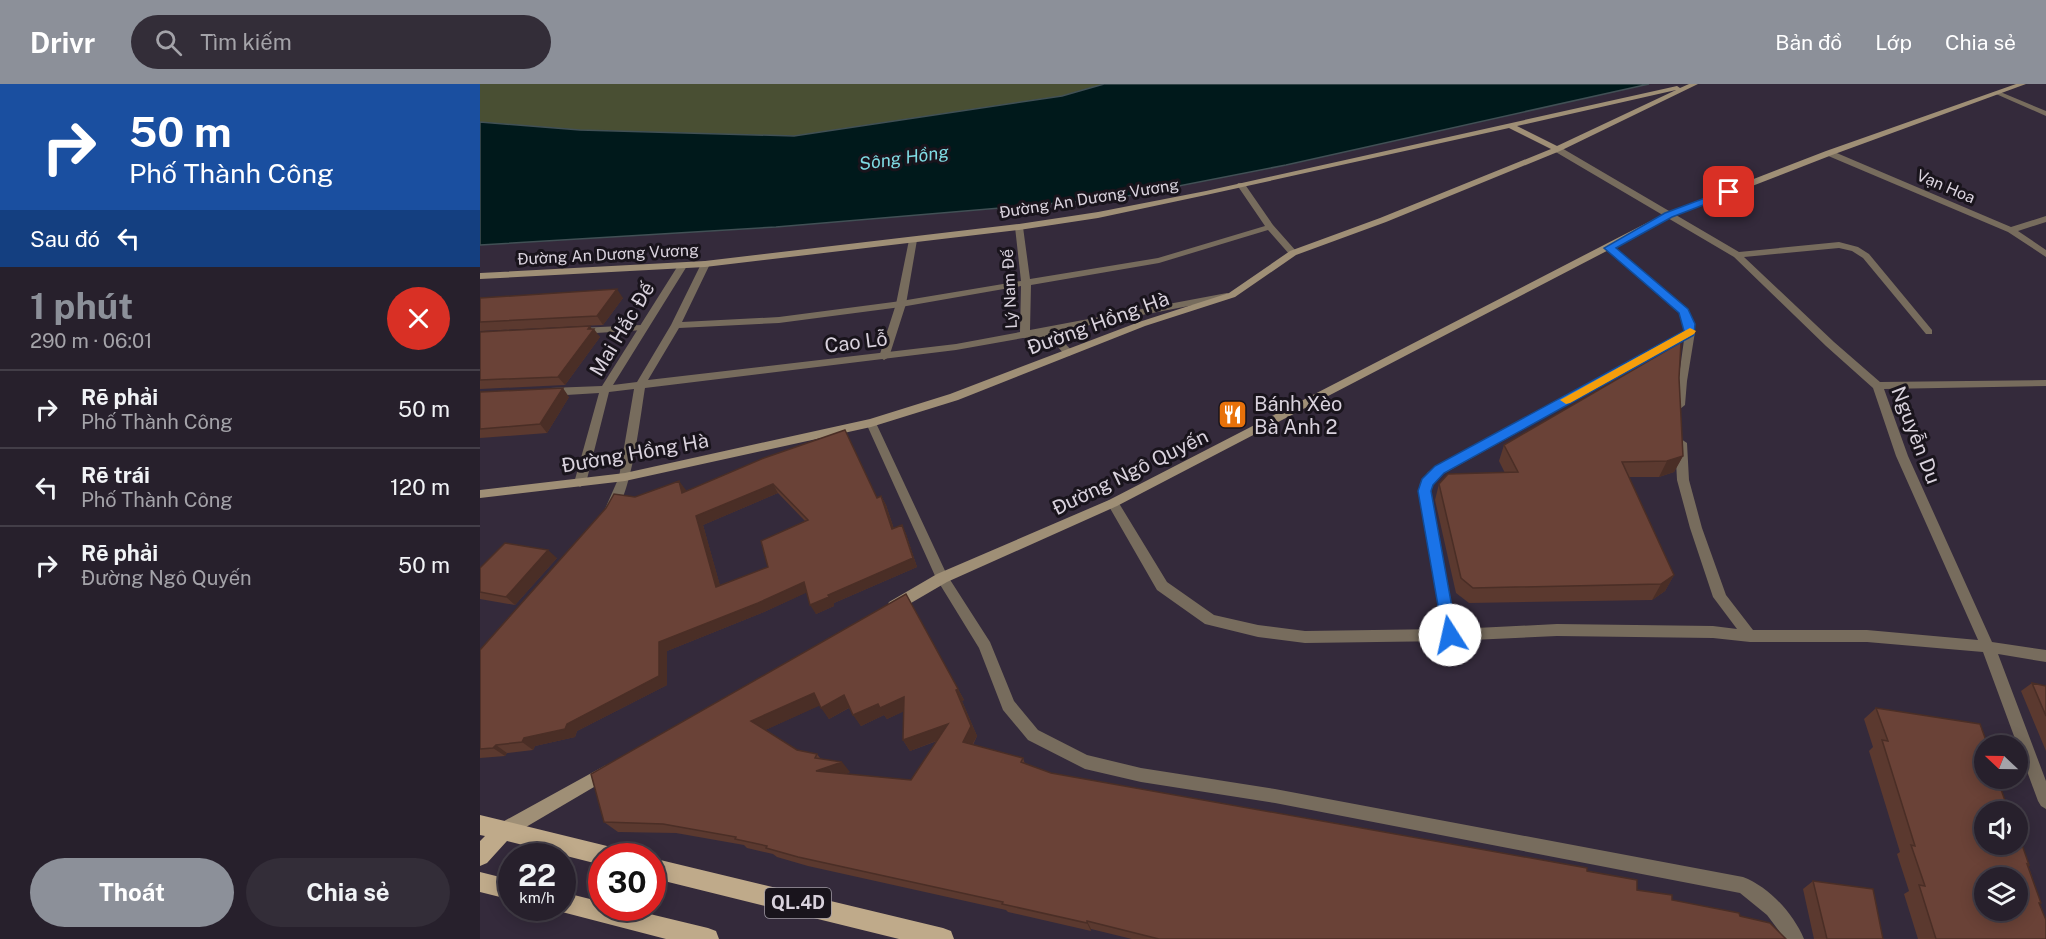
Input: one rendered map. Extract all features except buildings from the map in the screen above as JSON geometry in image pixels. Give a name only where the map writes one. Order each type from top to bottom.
[{"type":"main road","points":[[480,825],[588,851]]},
{"type":"main road","points":[[480,856],[503,831]]},
{"type":"main road","name":"QL.4D","points":[[666,871],[943,939]]},
{"type":"main road","points":[[480,882],[498,886]]},
{"type":"main road","points":[[576,906],[708,939]]},
{"type":"street","name":"Đường An Dương Vương","points":[[480,276],[705,264],[1020,227],[1098,215],[1694,84]]},
{"type":"street","name":"Đường Hồng Hà","points":[[480,494],[625,477],[871,423],[954,397],[1142,324],[1232,295],[1293,253],[1383,220],[1557,149],[1694,84]]},
{"type":"street","name":"Đường Ngô Quyến","points":[[881,613],[942,578],[1113,503],[1610,248],[1669,215],[1829,153],[2023,84]]},
{"type":"street","points":[[1998,93],[2046,114]]},
{"type":"street","points":[[1510,125],[1557,149]]},
{"type":"street","name":"Nguyễn Du","points":[[1557,149],[1737,255],[1830,344],[1878,386],[1902,456],[1988,647],[2046,801]]},
{"type":"street","name":"Vạn Hoa","points":[[1829,153],[2011,230],[2046,254]]},
{"type":"street","points":[[1241,185],[1270,227],[1293,253]]},
{"type":"street","points":[[2011,230],[2046,219]]},
{"type":"street","name":"Lý Nam Đế","points":[[1020,227],[1026,281],[1025,335],[1052,334],[1069,352]]},
{"type":"street","points":[[676,325],[779,320],[901,304],[1159,260],[1270,227]]},
{"type":"street","points":[[884,357],[901,304],[914,240]]},
{"type":"street","points":[[1737,255],[1831,245],[1855,249],[1866,256],[1929,332]]},
{"type":"street","points":[[1610,248],[1684,312],[1690,324],[1679,394],[1683,480],[1696,528],[1720,597],[1750,636]]},
{"type":"street","points":[[600,522],[615,500],[625,477],[640,385],[676,325],[705,264]]},
{"type":"street","name":"Mai Hắc Đế","points":[[580,483],[605,389],[641,328],[682,266]]},
{"type":"street","name":"Cao Lỗ","points":[[537,392],[605,389],[884,357],[1025,335],[1232,295]]},
{"type":"street","points":[[565,332],[641,328]]},
{"type":"street","points":[[1450,635],[1425,491],[1426,483],[1432,476],[1690,332]]},
{"type":"street","points":[[1878,386],[2046,383]]},
{"type":"street","points":[[871,423],[942,578],[986,646],[1008,705],[1033,735],[1085,762],[1141,775],[1275,796],[1743,885],[1770,905],[1795,939]]},
{"type":"street","points":[[1113,503],[1162,586],[1210,620],[1257,631],[1305,637],[1450,635],[1557,630],[1713,632],[1750,636],[1867,636],[1988,647],[2046,656]]},
{"type":"street","points":[[503,831],[615,766]]},
{"type":"green space","points":[[480,84],[1104,84],[1062,96],[794,136],[580,130],[480,122]]},
{"type":"water","name":"Sông Hồng","points":[[1104,84],[1649,84],[1286,165],[1117,198],[776,227],[480,245],[480,122],[580,130],[794,136],[1062,96]]},
{"type":"slow traffic","points":[[1566,400],[1690,331]]},
{"type":"place","name":"Bánh Xèo Bà Anh 2","points":[[1233,415]]},
{"type":"route","points":[[1450,635],[1425,491],[1426,483],[1440,470],[1690,332],[1690,324],[1684,312],[1673,300],[1610,248],[1669,215],[1729,192]]}]
